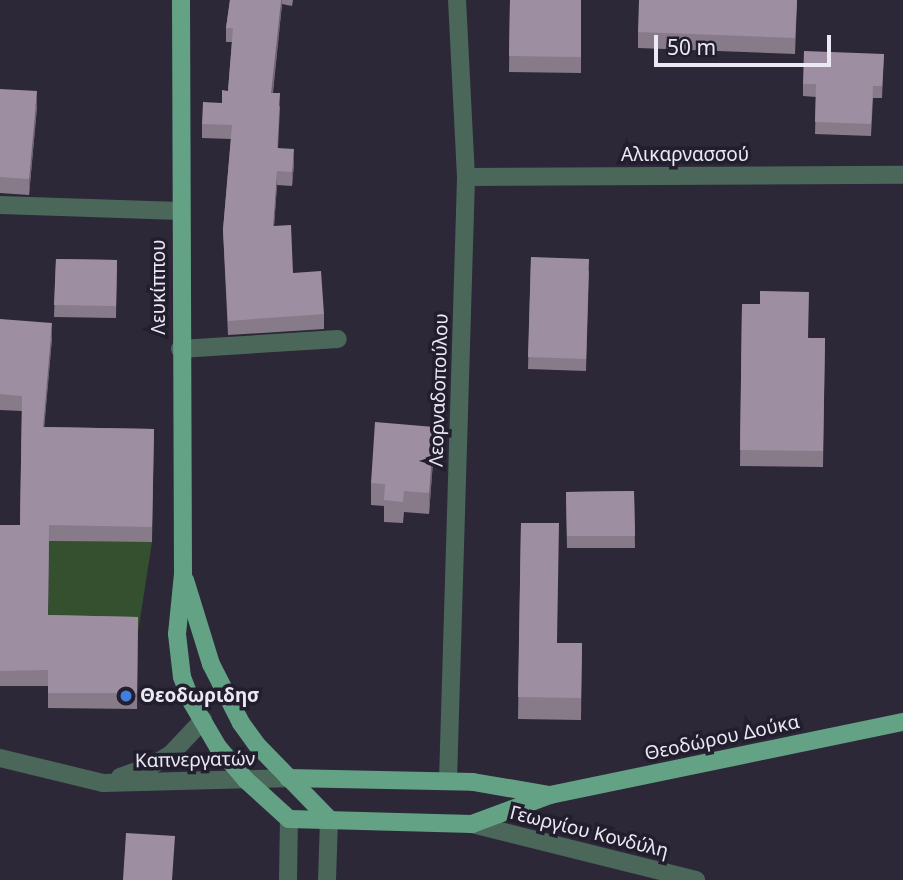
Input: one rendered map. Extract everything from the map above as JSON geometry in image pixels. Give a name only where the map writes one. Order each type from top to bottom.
[{"type":"main road","name":"Λευκίππου","points":[[181,0],[180,349],[183,574],[177,634],[182,677],[218,747],[246,780],[289,820]]},
{"type":"main road","name":"Λευκίππου","points":[[183,574],[220,686],[257,745],[329,819]]},
{"type":"main road","name":"Θεοδώρου Δούκα","points":[[289,820],[472,824],[550,795],[903,722]]},
{"type":"main road","name":"Θεοδώρου Δούκα","points":[[288,778],[473,782],[550,795]]},
{"type":"street","name":"Λεορναδοπούλου","points":[[448,781],[466,177],[457,0]]},
{"type":"street","name":"Αλικαρνασσού","points":[[466,177],[903,174]]},
{"type":"street","points":[[0,205],[180,211]]},
{"type":"street","points":[[180,349],[338,339]]},
{"type":"street","name":"Καπνεργατών","points":[[103,783],[151,766],[171,754],[203,720]]},
{"type":"street","name":"Καπνεργατών","points":[[0,758],[103,783],[288,778]]},
{"type":"street","points":[[327,880],[329,819]]},
{"type":"street","points":[[288,880],[289,820]]},
{"type":"street","name":"Γεωργίου Κονδύλη","points":[[472,824],[696,880]]},
{"type":"green space","points":[[49,541],[152,542],[138,632],[48,631]]},
{"type":"building","points":[[230,0],[281,0],[271,93],[280,93],[277,148],[294,149],[292,172],[277,171],[273,226],[291,225],[293,273],[321,271],[324,314],[228,321],[223,230],[232,125],[202,124],[203,102],[222,103],[222,90],[228,91],[233,28],[226,28]]},
{"type":"building","points":[[510,0],[581,0],[581,57],[509,56]]},
{"type":"building","points":[[639,0],[797,0],[795,38],[638,32]]},
{"type":"building","points":[[804,51],[884,54],[882,86],[873,86],[871,124],[815,122],[816,84],[803,84]]},
{"type":"building","points":[[0,89],[37,91],[29,179],[0,177]]},
{"type":"building","points":[[531,257],[589,259],[586,359],[528,357]]},
{"type":"building","points":[[56,259],[117,260],[116,306],[54,305]]},
{"type":"building","points":[[760,291],[809,292],[808,338],[825,338],[823,451],[740,450],[742,304],[760,304]]},
{"type":"building","points":[[0,319],[52,323],[43,427],[154,429],[152,527],[49,525],[48,615],[138,617],[137,693],[48,693],[48,670],[0,671],[0,525],[20,525],[22,396],[0,394]]},
{"type":"building","points":[[375,422],[434,427],[429,493],[404,491],[403,502],[384,500],[385,484],[371,483]]},
{"type":"building","points":[[634,491],[635,536],[567,536],[566,492]]},
{"type":"building","points":[[521,523],[559,523],[557,643],[582,643],[581,698],[518,697]]},
{"type":"building","points":[[126,833],[175,836],[172,880],[123,880]]},
{"type":"place","name":"Θεοδωριδησ","points":[[126,696]]}]
